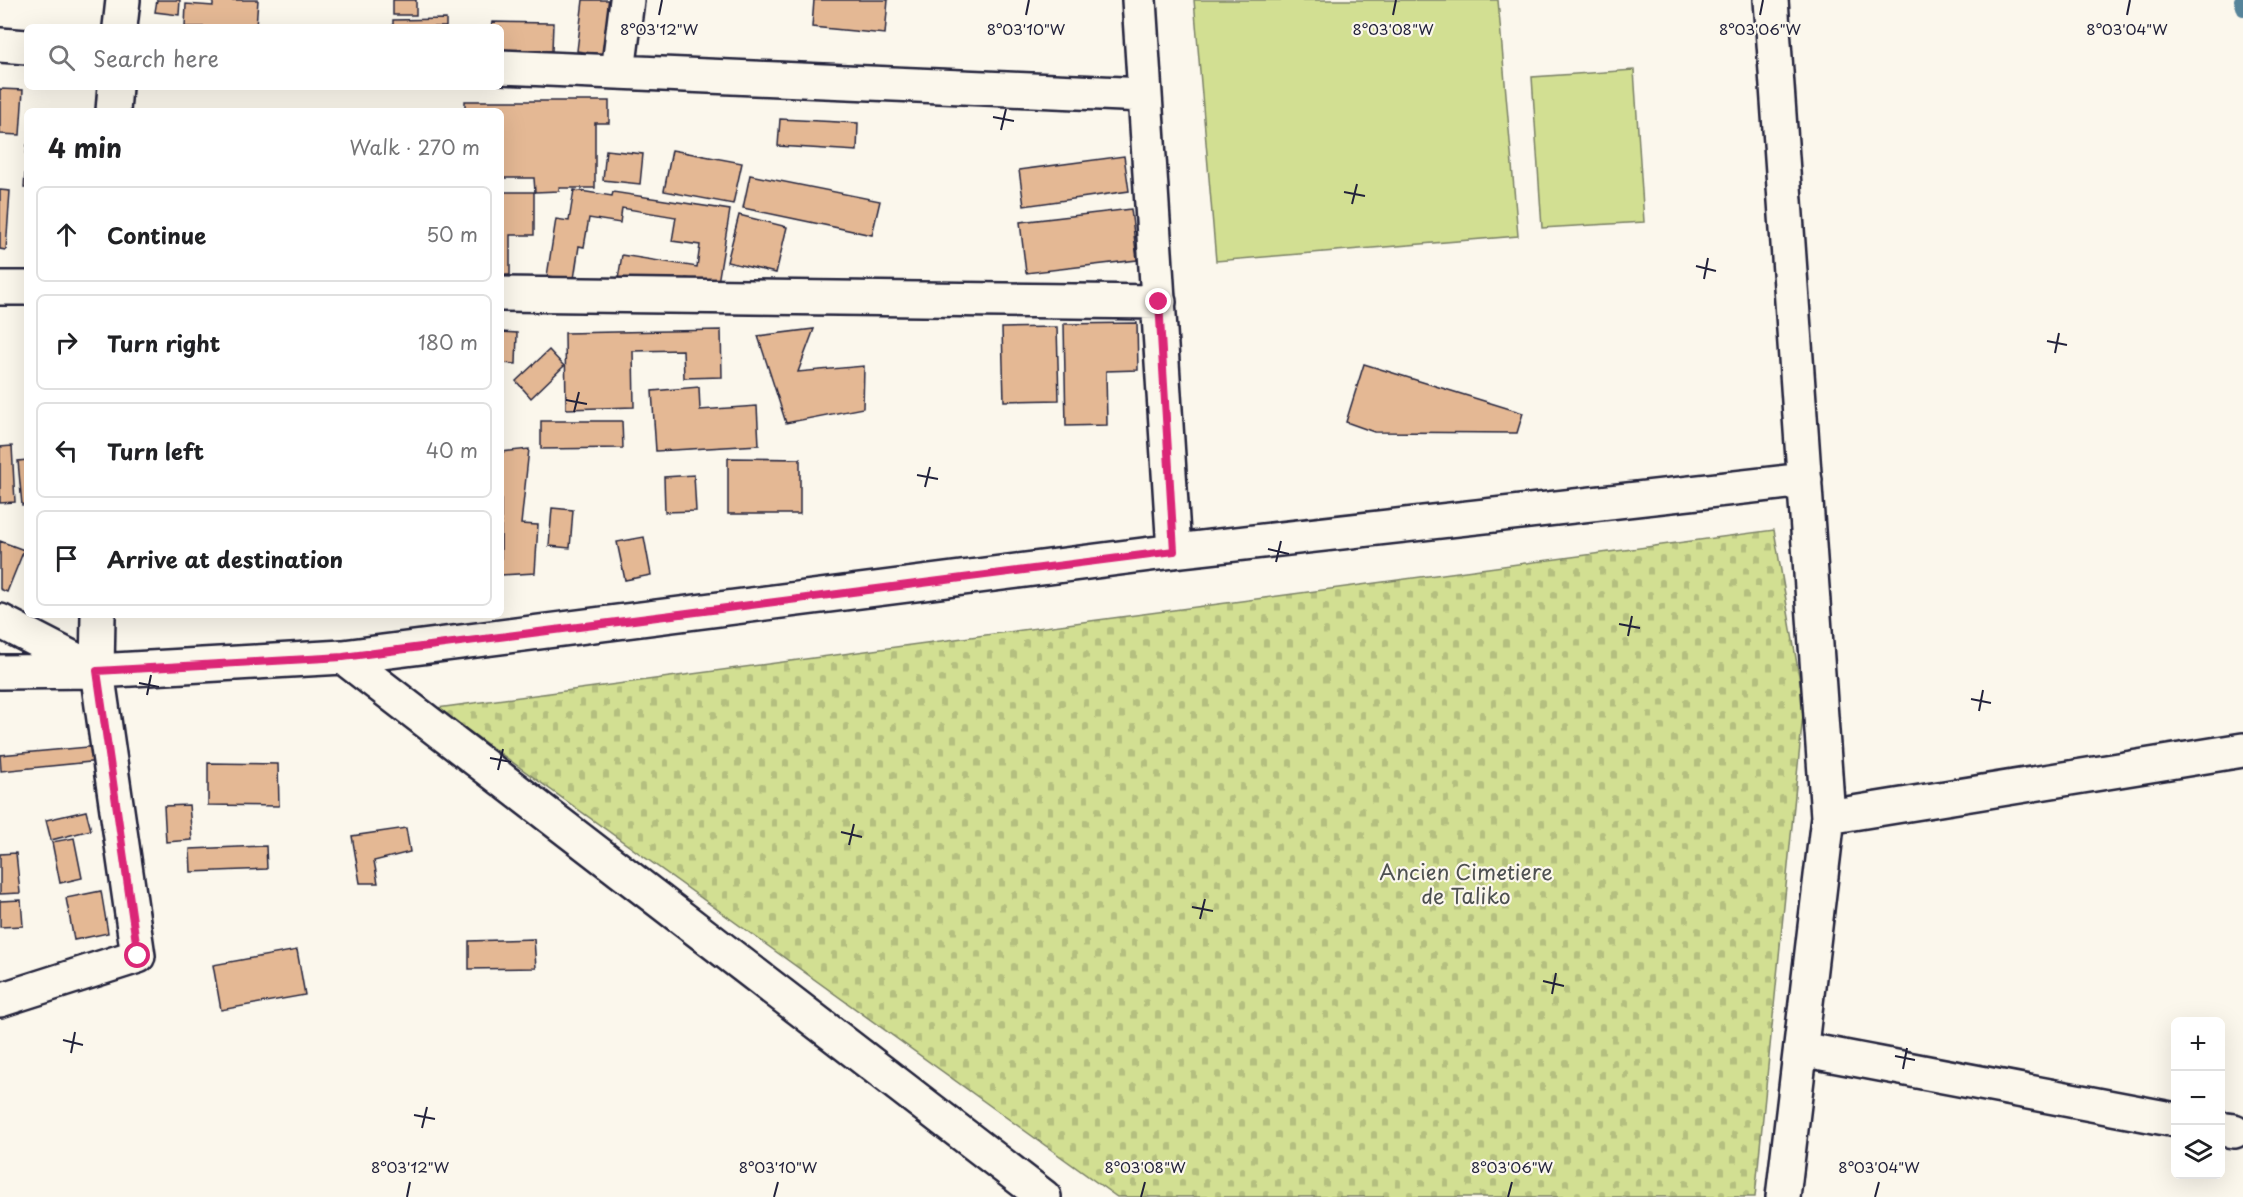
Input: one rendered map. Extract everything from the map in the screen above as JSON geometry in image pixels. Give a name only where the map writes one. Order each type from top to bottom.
[{"type":"street","points":[[120,24],[123,0]]},
{"type":"street","points":[[618,72],[627,0]]},
{"type":"street","points":[[1139,0],[1174,551]]},
{"type":"street","points":[[1771,0],[1828,817],[1783,1197]]},
{"type":"street","points":[[0,45],[24,47]]},
{"type":"street","points":[[504,67],[1145,95]]},
{"type":"street","points":[[113,108],[115,90]]},
{"type":"street","points":[[0,288],[24,288]]},
{"type":"street","points":[[504,294],[1159,302]]},
{"type":"street","points":[[0,672],[97,671],[343,657],[1174,551],[1804,480]]},
{"type":"street","points":[[0,1000],[138,956],[97,671],[98,618]]},
{"type":"street","points":[[0,621],[97,671]]},
{"type":"street","points":[[343,657],[1044,1197]]},
{"type":"street","points":[[1828,817],[2243,750]]},
{"type":"street","points":[[1801,1049],[2171,1119]]},
{"type":"green space","points":[[1194,0],[1498,0],[1518,236],[1216,261]]},
{"type":"green space","points":[[1634,70],[1644,222],[1542,228],[1532,77]]},
{"type":"green space","name":"Ancien Cimetiere de Taliko","points":[[1774,530],[1804,705],[1755,1197],[1117,1197],[437,708]]},
{"type":"building","points":[[157,0],[180,0],[179,15],[155,12]]},
{"type":"building","points":[[213,0],[258,0],[256,24],[185,24],[186,4],[213,6]]},
{"type":"building","points":[[393,0],[416,0],[416,15],[393,15]]},
{"type":"building","points":[[583,0],[617,0],[610,56],[577,51]]},
{"type":"building","points":[[814,0],[888,0],[885,34],[812,27]]},
{"type":"building","points":[[446,19],[446,24],[393,24],[393,20]]},
{"type":"building","points":[[492,22],[553,23],[552,51],[504,50],[504,24],[492,24]]},
{"type":"building","points":[[0,89],[23,90],[20,135],[0,134]]},
{"type":"building","points":[[465,101],[609,101],[609,123],[595,123],[595,188],[559,188],[559,191],[535,192],[534,178],[504,178],[504,108],[465,108]]},
{"type":"building","points":[[780,119],[858,123],[857,151],[778,146]]},
{"type":"building","points":[[606,150],[643,154],[640,184],[603,180]]},
{"type":"building","points":[[672,150],[742,163],[733,204],[664,191]]},
{"type":"building","points":[[1124,156],[1129,191],[1024,206],[1019,170]]},
{"type":"building","points":[[750,175],[880,201],[872,235],[743,208]]},
{"type":"building","points":[[0,190],[10,191],[6,250],[0,249]]},
{"type":"building","points":[[574,190],[612,196],[613,192],[730,210],[718,283],[686,278],[685,289],[618,279],[622,255],[697,267],[700,245],[672,241],[676,217],[622,208],[620,223],[589,218],[584,247],[579,246],[574,279],[547,276],[556,219],[569,221]]},
{"type":"building","points":[[504,192],[534,192],[534,235],[510,235],[510,275],[504,275]]},
{"type":"building","points":[[1131,209],[1137,260],[1026,273],[1020,222]]},
{"type":"building","points":[[739,215],[787,227],[776,273],[727,262]]},
{"type":"building","points":[[1137,323],[1138,370],[1106,371],[1107,425],[1066,426],[1064,324]]},
{"type":"building","points":[[1057,327],[1059,400],[1004,401],[1002,328]]},
{"type":"building","points":[[814,329],[798,372],[864,366],[863,408],[786,423],[758,336]]},
{"type":"building","points":[[721,330],[722,377],[684,378],[683,350],[633,351],[634,407],[566,409],[565,333]]},
{"type":"building","points":[[504,332],[517,333],[516,364],[504,363]]},
{"type":"building","points":[[549,350],[564,366],[531,398],[516,381]]},
{"type":"building","points":[[1364,364],[1523,413],[1517,433],[1374,432],[1346,422]]},
{"type":"building","points":[[699,387],[700,410],[757,406],[759,445],[656,451],[652,391]]},
{"type":"building","points":[[541,421],[622,421],[623,448],[541,449]]},
{"type":"building","points":[[12,446],[15,502],[0,503],[0,447]]},
{"type":"building","points":[[529,449],[521,524],[538,525],[535,573],[504,575],[504,452]]},
{"type":"building","points":[[728,458],[800,459],[800,514],[728,514]]},
{"type":"building","points":[[24,460],[24,505],[22,505],[18,461]]},
{"type":"building","points":[[694,475],[696,511],[665,512],[664,477]]},
{"type":"building","points":[[552,508],[573,510],[570,548],[549,546]]},
{"type":"building","points":[[644,537],[651,575],[625,580],[617,542]]},
{"type":"building","points":[[0,541],[24,550],[7,592],[0,589]]},
{"type":"building","points":[[99,746],[100,761],[1,771],[0,755]]},
{"type":"building","points":[[208,763],[278,764],[279,806],[208,805]]},
{"type":"building","points":[[189,805],[192,840],[166,842],[164,806]]},
{"type":"building","points":[[86,811],[91,830],[51,840],[46,820]]},
{"type":"building","points":[[406,828],[410,852],[374,861],[378,883],[360,883],[352,836]]},
{"type":"building","points":[[74,838],[82,878],[60,883],[52,842]]},
{"type":"building","points":[[266,846],[267,869],[191,872],[190,849]]},
{"type":"building","points":[[16,853],[20,893],[0,894],[0,854]]},
{"type":"building","points":[[101,891],[108,933],[74,940],[66,898]]},
{"type":"building","points":[[21,900],[23,926],[0,927],[0,901]]},
{"type":"building","points":[[534,939],[536,968],[469,969],[469,941]]},
{"type":"building","points":[[297,950],[305,995],[221,1010],[213,965]]},
{"type":"waterway","points":[[2240,0],[2243,10]]},
{"type":"route","points":[[138,956],[97,671],[343,657],[1174,551],[1159,302]]}]
